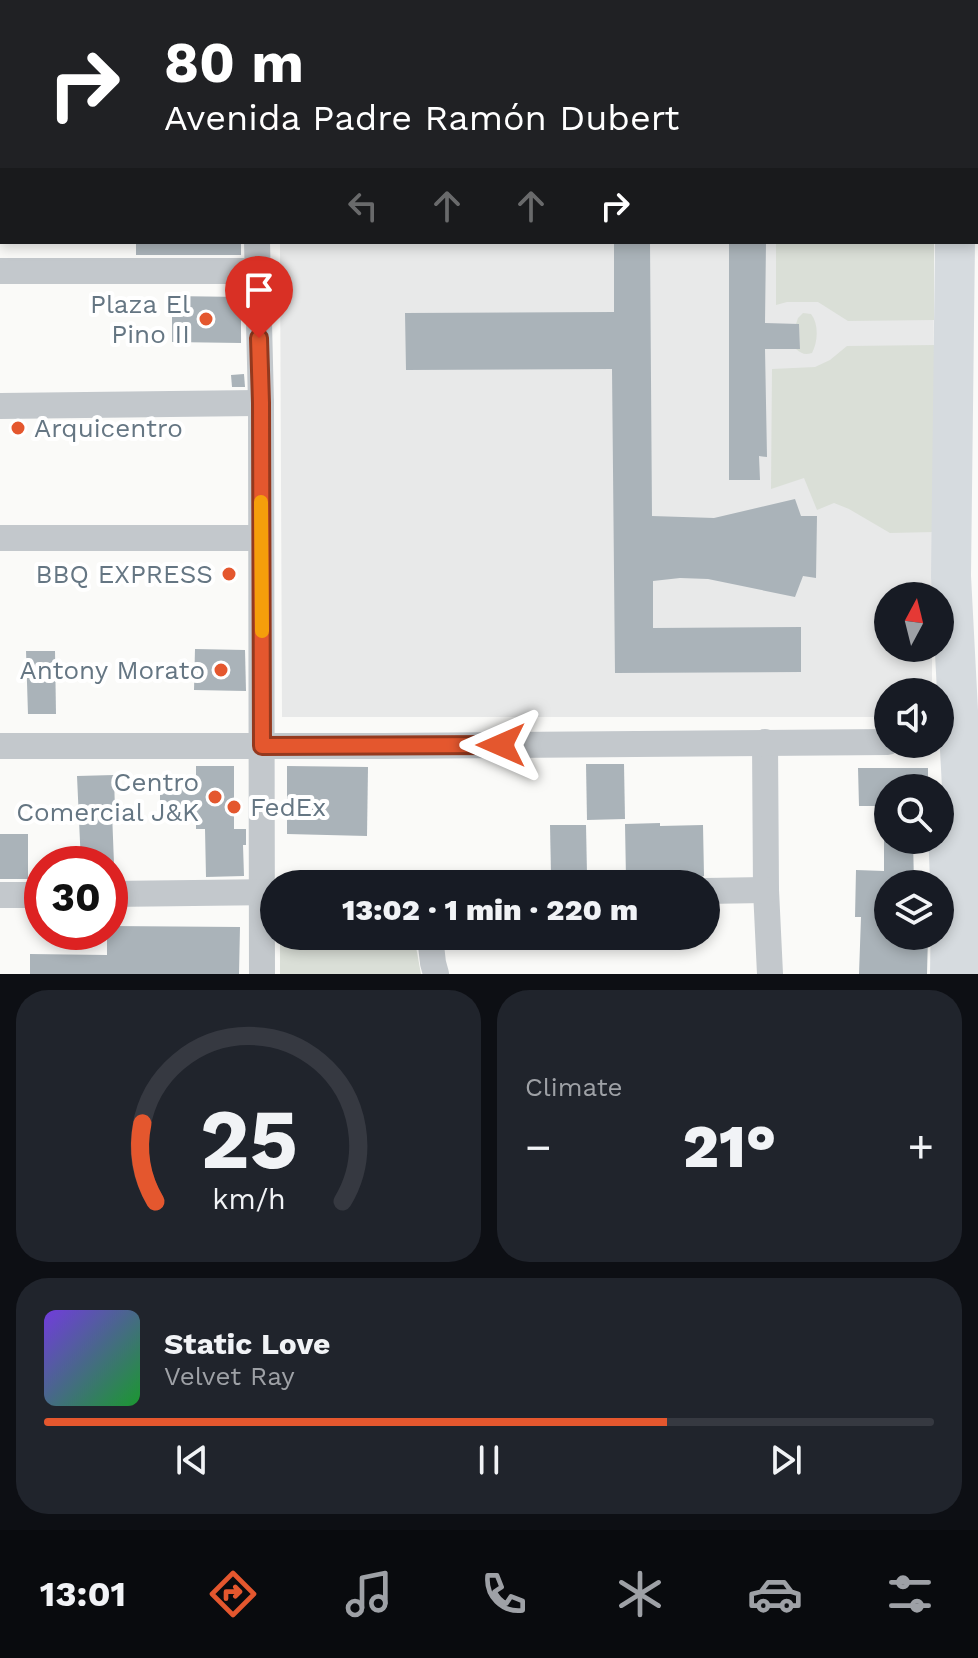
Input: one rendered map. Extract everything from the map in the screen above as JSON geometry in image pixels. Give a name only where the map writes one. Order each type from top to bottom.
[{"type":"highway","points":[[955,244],[951,576],[968,903],[967,974]]},
{"type":"main road","points":[[945,678],[951,576]]},
{"type":"main road","points":[[942,758],[948,909],[947,974]]},
{"type":"street","points":[[257,244],[262,746],[267,870]]},
{"type":"street","points":[[0,271],[258,271]]},
{"type":"street","points":[[0,406],[261,403]]},
{"type":"street","points":[[0,538],[261,538]]},
{"type":"street","points":[[765,742],[770,974]]},
{"type":"street","points":[[0,746],[874,742]]},
{"type":"street","points":[[720,891],[766,890]]},
{"type":"street","points":[[128,894],[260,892]]},
{"type":"street","points":[[0,895],[24,895]]},
{"type":"street","points":[[262,974],[264,950]]},
{"type":"street","points":[[432,950],[436,974]]},
{"type":"shaded area","points":[[280,244],[934,244],[933,582],[874,582],[874,662],[932,662],[932,678],[874,678],[874,717],[282,717]]},
{"type":"shaded area","points":[[776,244],[934,244],[934,320],[848,321],[818,302],[776,305]]},
{"type":"shaded area","points":[[803,313],[811,314],[816,328],[814,349],[807,354],[796,349],[800,349],[799,324],[796,324]]},
{"type":"shaded area","points":[[934,345],[934,532],[890,533],[834,503],[817,510],[804,478],[771,489],[772,369],[815,367],[847,346]]},
{"type":"shaded area","points":[[280,950],[417,950],[421,974],[280,974]]},
{"type":"building","points":[[136,244],[241,244],[241,255],[136,255]]},
{"type":"building","points":[[614,244],[650,244],[652,516],[714,518],[795,499],[801,516],[817,516],[816,578],[803,576],[795,597],[708,579],[653,581],[653,628],[801,627],[801,672],[615,673],[612,369],[406,370],[405,313],[614,312]]},
{"type":"building","points":[[729,244],[766,244],[765,323],[799,324],[800,349],[765,349],[767,457],[759,456],[760,480],[729,480]]},
{"type":"building","name":"Plaza El Pino II","points":[[172,296],[241,297],[241,343],[172,342]]},
{"type":"building","points":[[244,374],[245,387],[232,387],[231,375]]},
{"type":"building","name":"Antony Morato","points":[[195,649],[245,650],[246,691],[194,690]]},
{"type":"building","points":[[26,651],[55,651],[56,714],[28,714]]},
{"type":"building","points":[[586,764],[624,764],[625,819],[587,820]]},
{"type":"building","points":[[196,766],[234,766],[234,829],[246,829],[244,876],[206,877],[205,829],[196,829],[196,818],[160,818],[160,779],[196,778]]},
{"type":"building","points":[[287,766],[368,767],[367,836],[287,834]]},
{"type":"building","points":[[858,768],[928,768],[928,774],[874,774],[874,806],[859,806]]},
{"type":"building","points":[[114,775],[113,846],[80,846],[77,776]]},
{"type":"building","points":[[625,824],[703,825],[704,870],[626,870]]},
{"type":"building","points":[[550,825],[586,825],[587,870],[551,870]]},
{"type":"building","points":[[0,834],[28,834],[28,846],[24,846],[24,879],[0,879]]},
{"type":"building","points":[[884,854],[913,854],[914,870],[884,870]]},
{"type":"building","points":[[856,870],[874,871],[874,950],[928,950],[927,974],[859,974],[861,917],[855,917]]},
{"type":"building","points":[[128,926],[240,927],[239,974],[30,974],[30,954],[107,955],[107,950],[128,950]]},
{"type":"slow traffic","points":[[261,502],[262,631]]},
{"type":"place","name":"Plaza El Pino II","points":[[206,319]]},
{"type":"place","name":"Arquicentro","points":[[18,428]]},
{"type":"place","name":"BBQ EXPRESS","points":[[229,574]]},
{"type":"place","name":"Antony Morato","points":[[221,670]]},
{"type":"place","name":"Centro Comercial J&K","points":[[215,797]]},
{"type":"place","name":"FedEx","points":[[234,807]]},
{"type":"route","points":[[259,338],[262,746],[501,745]]}]
